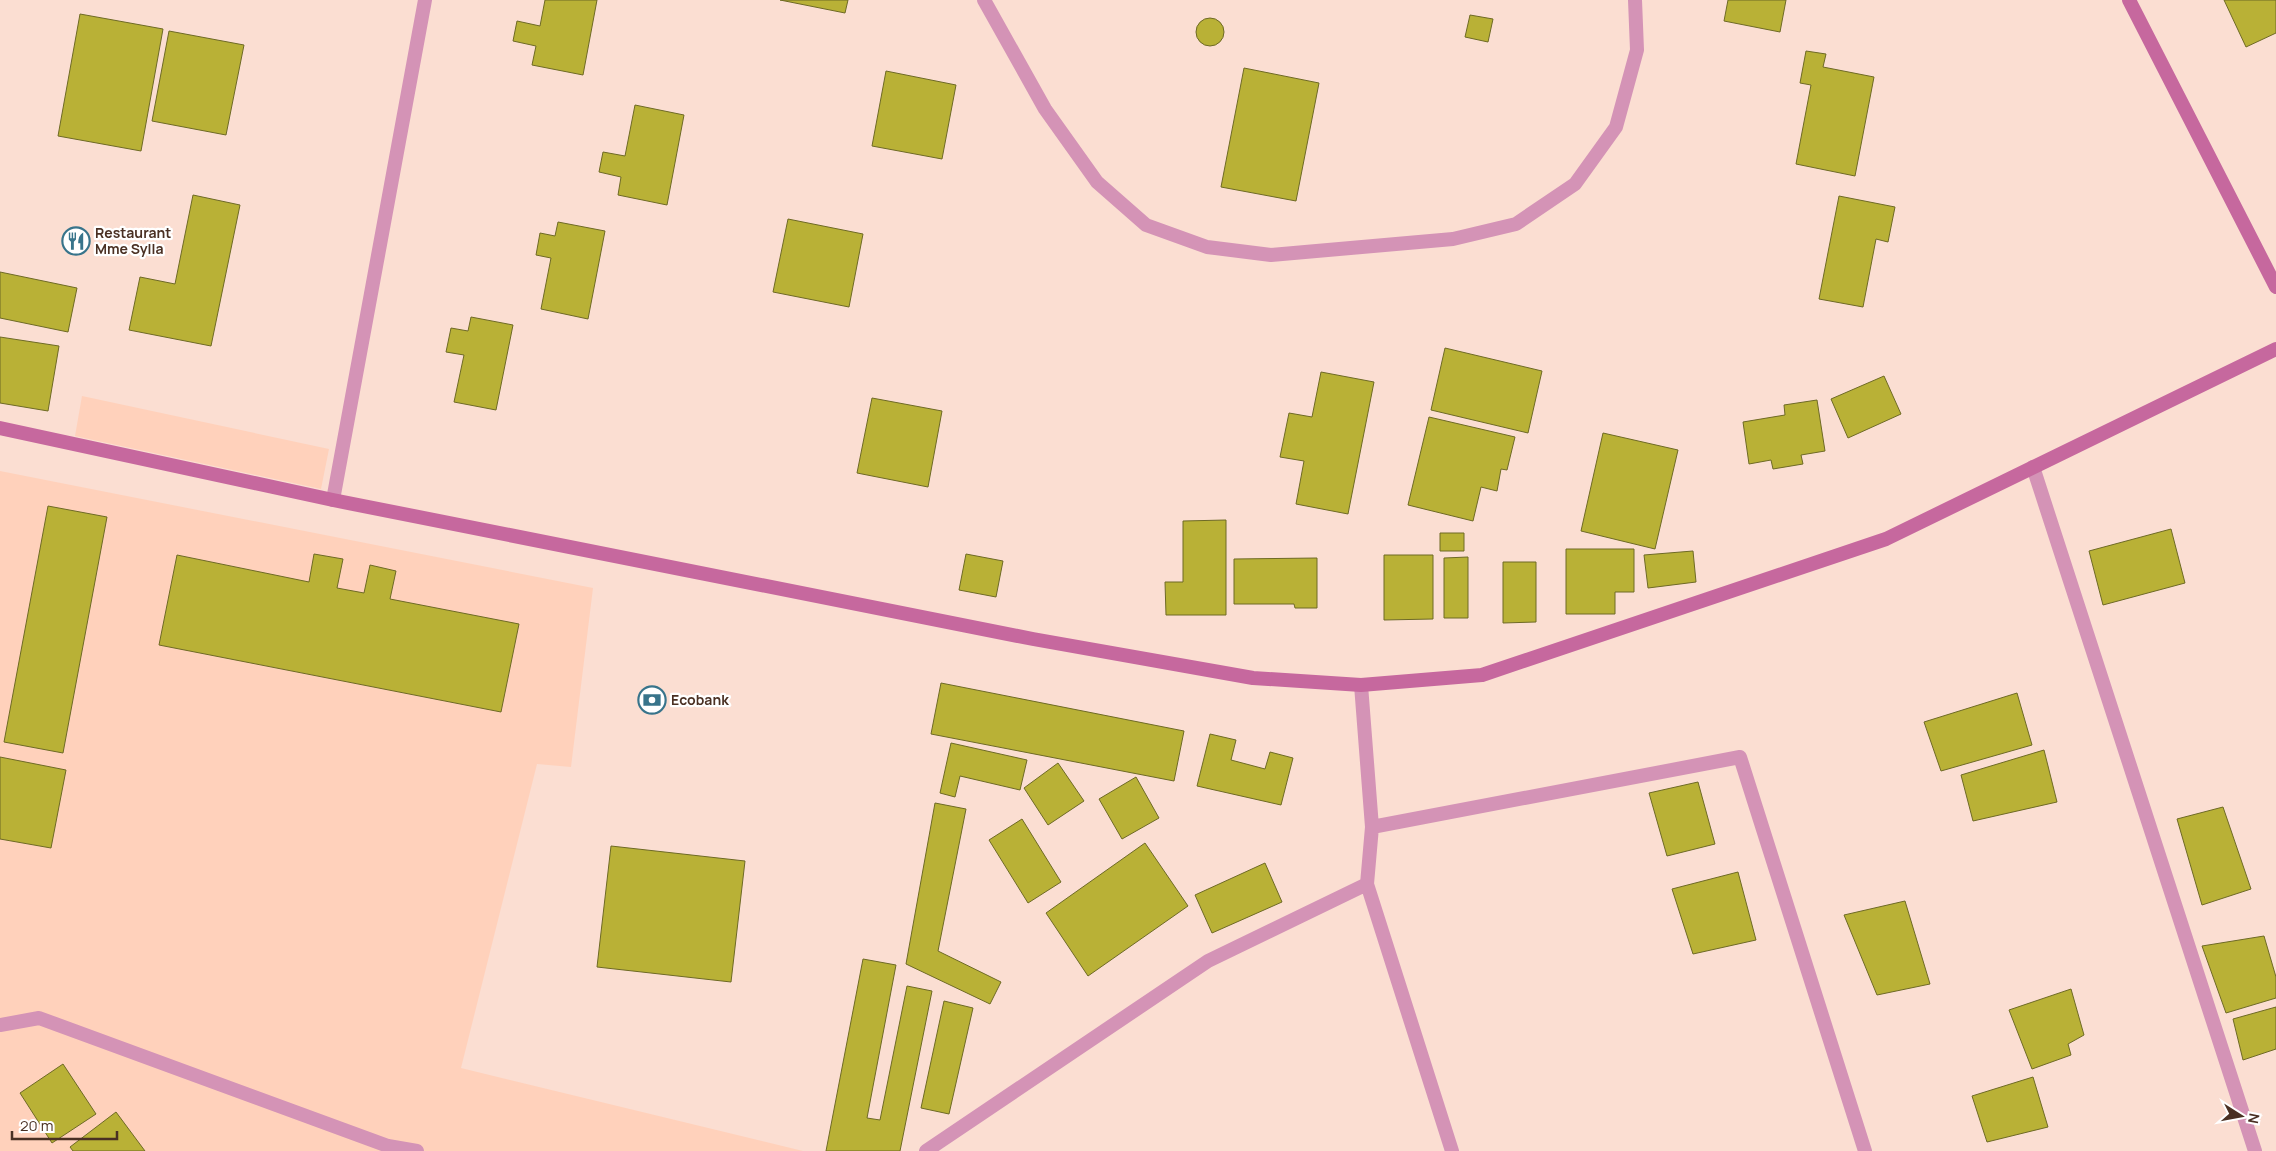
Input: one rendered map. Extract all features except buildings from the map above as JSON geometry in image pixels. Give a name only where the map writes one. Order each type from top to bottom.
[{"type":"main road","points":[[2129,0],[2276,287]]},
{"type":"main road","points":[[0,428],[333,500],[1042,641],[1253,678],[1361,685],[1482,675],[1886,539],[2276,349]]},
{"type":"street","points":[[333,500],[425,0]]},
{"type":"street","points":[[984,0],[1045,109],[1097,182],[1146,225],[1207,248],[1271,255],[1452,239],[1516,224],[1575,184],[1616,127],[1637,50],[1635,0]]},
{"type":"street","points":[[2033,467],[2255,1151]]},
{"type":"street","points":[[1361,685],[1372,827],[1367,884],[1452,1151]]},
{"type":"street","points":[[1372,827],[1740,757],[1865,1151]]},
{"type":"street","points":[[926,1151],[1208,961],[1367,884]]},
{"type":"street","points":[[0,1025],[40,1018],[384,1148],[417,1151]]},
{"type":"shaded area","points":[[82,396],[329,449],[321,489],[75,436]]},
{"type":"shaded area","points":[[0,471],[593,588],[571,767],[537,764],[461,1068],[803,1151],[0,1151]]},
{"type":"place","name":"Restaurant Mme Sylla","points":[[76,241]]},
{"type":"place","name":"Ecobank","points":[[652,700]]}]
